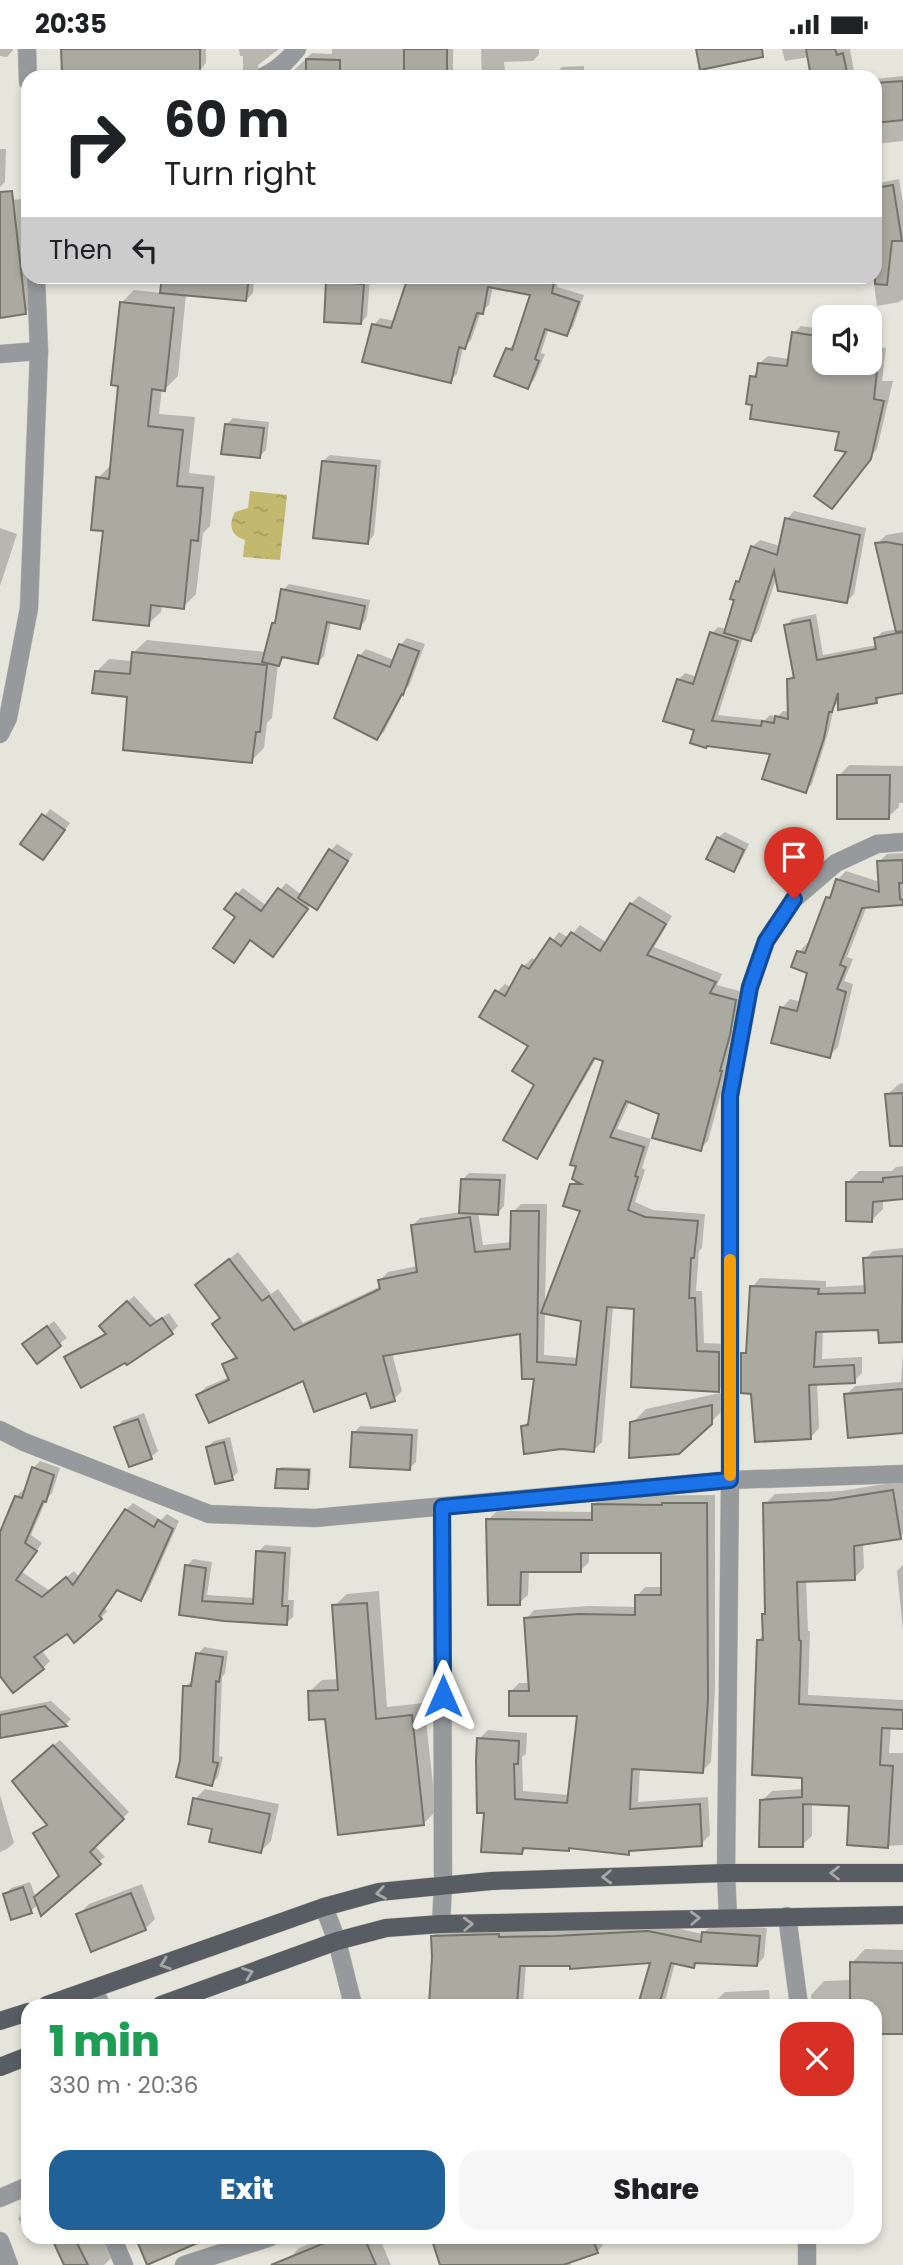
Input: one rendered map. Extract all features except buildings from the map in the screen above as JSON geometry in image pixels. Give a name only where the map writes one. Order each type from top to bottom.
[{"type":"main road","points":[[97,1998],[324,1907],[379,1892],[492,1881],[726,1873],[903,1873]]},
{"type":"main road","points":[[178,1999],[337,1941],[386,1928],[441,1924],[903,1915]]},
{"type":"main road","points":[[0,2021],[21,2014]]},
{"type":"main road","points":[[0,2067],[21,2059]]},
{"type":"street","points":[[27,49],[28,70]]},
{"type":"street","points":[[275,70],[297,49]]},
{"type":"street","points":[[0,734],[8,718],[29,608],[38,351],[36,284]]},
{"type":"street","points":[[1,356],[38,351]]},
{"type":"street","points":[[728,1917],[726,1873],[730,1096],[750,987],[766,941],[794,899],[836,863],[877,844],[903,842]]},
{"type":"street","points":[[0,1430],[24,1442],[208,1514],[315,1518],[730,1480],[903,1474]]},
{"type":"street","points":[[441,1924],[442,1507]]},
{"type":"street","points":[[324,1907],[337,1941],[352,1999]]},
{"type":"street","points":[[788,1916],[798,1999]]},
{"type":"street","points":[[0,2198],[21,2189]]},
{"type":"street","points":[[0,2241],[9,2265]]},
{"type":"street","points":[[115,2244],[124,2265]]},
{"type":"street","points":[[184,2265],[249,2244]]},
{"type":"street","points":[[807,2244],[807,2265]]},
{"type":"water","points":[[250,491],[287,495],[280,560],[243,557],[245,540],[234,533],[232,521],[235,512],[248,508]]},
{"type":"slow traffic","points":[[730,1260],[730,1475]]},
{"type":"route","points":[[443,1696],[442,1507],[730,1480],[730,1096],[750,987],[766,941],[794,899]]}]
